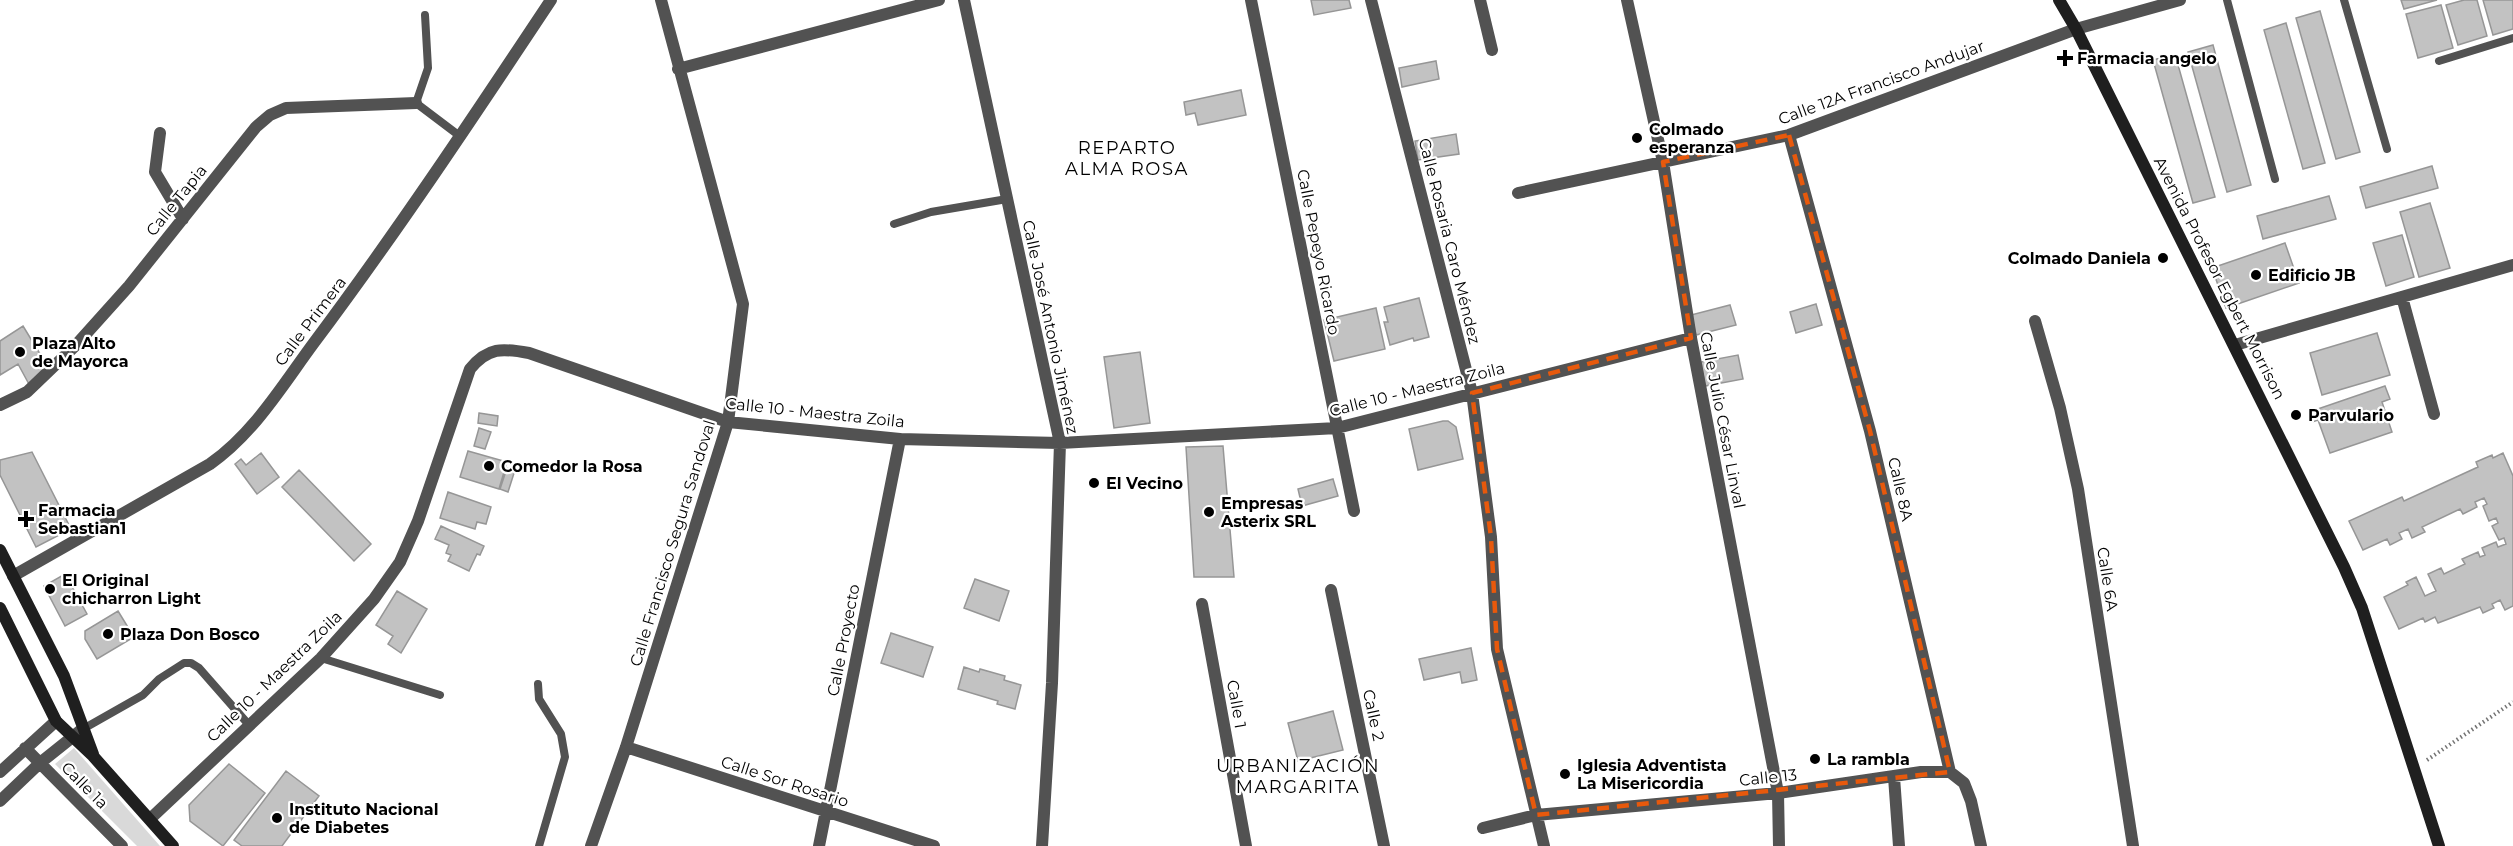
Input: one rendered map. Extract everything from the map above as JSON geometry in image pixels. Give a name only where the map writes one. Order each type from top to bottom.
[{"type":"street","name":"Calle Primera","points":[[13,576],[210,464],[237,443],[354,289],[461,137],[551,0]]},
{"type":"street","name":"Calle Francisco Segura Sandoval","points":[[591,846],[626,747],[728,422],[743,304],[661,0]]},
{"type":"street","points":[[678,69],[939,0]]},
{"type":"street","name":"Calle José Antonio Jiménez","points":[[964,0],[1060,443],[1052,683],[1042,846]]},
{"type":"street","name":"Calle Pepeyo Ricardo","points":[[1251,0],[1354,511]]},
{"type":"street","name":"Calle Rosaria Caro Méndez","points":[[1371,0],[1472,393],[1491,537],[1497,649],[1544,846]]},
{"type":"street","points":[[1480,0],[1492,50]]},
{"type":"street","name":"Calle Julio César Linval","points":[[1628,0],[1663,162],[1691,338],[1778,793],[1779,846]]},
{"type":"street","name":"Avenida Profesor Egbert Morrison","points":[[2060,0],[2339,556],[2362,608],[2439,846]]},
{"type":"street","name":"Calle 12A Francisco Andujar","points":[[1518,193],[1789,135],[2076,29],[2180,0]]},
{"type":"street","name":"Calle Tapia","points":[[0,405],[27,392],[56,366],[129,286],[256,127],[270,115],[286,108],[416,103]]},
{"type":"street","points":[[160,133],[155,172],[183,219]]},
{"type":"street","name":"Calle 8A","points":[[1789,135],[1870,431],[1950,772],[1964,783],[1971,801],[1981,846]]},
{"type":"street","points":[[2235,345],[2513,266]]},
{"type":"street","points":[[2402,297],[2434,414]]},
{"type":"street","name":"Calle 6A","points":[[2035,321],[2060,408],[2078,489],[2133,846]]},
{"type":"street","name":"Calle 10 - Maestra Zoila","points":[[150,819],[321,658],[375,599],[400,562],[418,521],[470,369],[480,357],[494,351],[511,350],[529,353],[728,422],[900,439],[1060,443],[1337,428],[1691,338]]},
{"type":"street","name":"Calle Proyecto","points":[[819,846],[900,439]]},
{"type":"street","points":[[0,550],[64,676],[93,756]]},
{"type":"street","name":"Calle 2","points":[[1331,590],[1384,844]]},
{"type":"street","name":"Calle 1","points":[[1202,604],[1246,846]]},
{"type":"street","points":[[0,608],[56,721],[93,756],[173,846]]},
{"type":"street","points":[[0,772],[56,721]]},
{"type":"street","points":[[0,801],[71,736],[83,729]]},
{"type":"street","name":"Calle Sor Rosario","points":[[626,747],[934,846]]},
{"type":"street","name":"Calle 1a","points":[[25,748],[122,846]]},
{"type":"street","name":"Calle 13","points":[[1483,828],[1536,815],[1778,793],[1921,772],[1950,772]]},
{"type":"street","points":[[1894,777],[1899,846]]},
{"type":"street","points":[[1371,846],[1384,844]]},
{"type":"lane","points":[[2226,0],[2276,179]]},
{"type":"lane","points":[[2344,0],[2387,149]]},
{"type":"lane","points":[[425,15],[428,68],[416,103],[461,137]]},
{"type":"lane","points":[[2439,61],[2513,38]]},
{"type":"lane","points":[[894,224],[931,212],[1007,199]]},
{"type":"lane","points":[[321,658],[440,695]]},
{"type":"lane","points":[[83,729],[143,695],[159,679],[184,663],[191,663],[199,668],[249,725]]},
{"type":"lane","points":[[538,684],[539,699],[561,734],[565,757],[539,846]]},
{"type":"path","points":[[2414,769],[2513,702]]},
{"type":"highlighted area","points":[[1789,135],[1870,431],[1950,772],[1536,815],[1497,649],[1491,537],[1472,393],[1691,338],[1663,162]]},
{"type":"shaded area","points":[[74,748],[160,846],[137,846],[55,764]]},
{"type":"building","points":[[1311,0],[1349,0],[1351,8],[1314,15]]},
{"type":"building","points":[[2401,0],[2437,0],[2404,9]]},
{"type":"building","points":[[2464,0],[2477,0],[2487,36],[2458,45],[2446,5]]},
{"type":"building","points":[[2483,0],[2513,0],[2513,29],[2493,35]]},
{"type":"building","points":[[2441,5],[2453,48],[2418,58],[2406,14]]},
{"type":"building","points":[[2320,11],[2360,152],[2336,159],[2296,18]]},
{"type":"building","points":[[2286,23],[2325,163],[2303,169],[2264,30]]},
{"type":"building","points":[[2213,45],[2251,185],[2227,192],[2188,52]]},
{"type":"building","points":[[2175,54],[2215,197],[2193,203],[2153,60]]},
{"type":"building","points":[[1436,61],[1439,79],[1402,87],[1399,68]]},
{"type":"building","points":[[1241,90],[1246,115],[1198,125],[1195,113],[1186,115],[1184,102]]},
{"type":"building","points":[[1456,134],[1459,154],[1418,160],[1415,141]]},
{"type":"building","points":[[2432,166],[2438,188],[2366,208],[2360,187]]},
{"type":"building","points":[[2329,196],[2336,219],[2263,239],[2257,216]]},
{"type":"building","points":[[2430,203],[2450,268],[2419,277],[2400,212]]},
{"type":"building","points":[[2402,235],[2414,277],[2386,286],[2373,243]]},
{"type":"building","name":"Edificio JB","points":[[2285,243],[2299,283],[2226,308],[2212,268]]},
{"type":"building","points":[[1419,298],[1429,337],[1414,341],[1413,338],[1390,345],[1384,322],[1388,322],[1384,307]]},
{"type":"building","points":[[1816,304],[1822,325],[1796,333],[1790,312]]},
{"type":"building","points":[[1730,305],[1736,325],[1696,335],[1691,315]]},
{"type":"building","points":[[1376,308],[1385,349],[1334,361],[1324,320]]},
{"type":"building","name":"Plaza Alto de Mayorca","points":[[23,326],[48,367],[30,386],[18,364],[0,375],[0,341]]},
{"type":"building","points":[[2377,333],[2390,375],[2322,395],[2310,353]]},
{"type":"building","points":[[1140,352],[1150,423],[1114,428],[1104,357]]},
{"type":"building","points":[[1738,355],[1743,379],[1705,386],[1701,362]]},
{"type":"building","points":[[2385,386],[2390,399],[2382,402],[2392,432],[2330,453],[2318,420],[2312,422],[2309,412]]},
{"type":"building","points":[[479,413],[498,416],[497,426],[478,423]]},
{"type":"building","points":[[1448,421],[1456,427],[1463,459],[1418,470],[1409,429]]},
{"type":"building","points":[[479,428],[491,432],[485,449],[474,446]]},
{"type":"building","name":"Empresas Asterix SRL","points":[[1223,446],[1234,577],[1194,577],[1186,447]]},
{"type":"building","points":[[468,451],[507,462],[499,489],[460,477]]},
{"type":"building","points":[[32,452],[71,529],[36,547],[0,475],[0,460]]},
{"type":"building","points":[[261,453],[279,477],[257,494],[235,464],[241,459],[246,465]]},
{"type":"building","points":[[2503,453],[2513,476],[2513,606],[2505,610],[2500,600],[2492,604],[2494,608],[2483,613],[2480,607],[2438,623],[2435,617],[2425,622],[2423,618],[2399,629],[2384,597],[2408,585],[2406,582],[2416,577],[2425,596],[2436,591],[2428,574],[2441,568],[2444,574],[2465,564],[2462,559],[2478,552],[2480,557],[2485,555],[2482,548],[2496,542],[2498,547],[2506,544],[2504,538],[2499,540],[2492,526],[2498,523],[2496,518],[2489,521],[2483,506],[2487,504],[2484,498],[2475,502],[2477,507],[2463,514],[2460,509],[2422,527],[2425,532],[2412,538],[2408,529],[2399,533],[2402,539],[2390,545],[2387,539],[2363,550],[2349,521],[2402,497],[2404,501],[2478,467],[2476,462]]},
{"type":"building","points":[[507,468],[515,470],[508,492],[500,489]]},
{"type":"building","points":[[299,470],[371,544],[354,561],[282,487]]},
{"type":"building","points":[[1333,479],[1338,496],[1302,506],[1298,489]]},
{"type":"building","points":[[448,492],[491,507],[486,524],[477,522],[475,529],[440,518]]},
{"type":"building","points":[[441,526],[484,546],[480,555],[477,554],[469,571],[448,561],[451,555],[446,553],[449,545],[435,539]]},
{"type":"building","points":[[65,574],[87,614],[65,626],[44,586]]},
{"type":"building","points":[[975,579],[1009,591],[999,621],[964,608]]},
{"type":"building","points":[[397,591],[427,609],[401,653],[388,644],[393,636],[376,625]]},
{"type":"building","name":"Plaza Don Bosco","points":[[118,611],[134,637],[97,659],[85,639],[85,631]]},
{"type":"building","points":[[891,633],[933,647],[923,677],[881,663]]},
{"type":"building","points":[[1471,648],[1477,680],[1462,683],[1460,672],[1424,680],[1419,659]]},
{"type":"building","points":[[964,667],[1005,676],[1004,680],[1021,685],[1015,709],[997,704],[998,701],[958,689]]},
{"type":"building","points":[[1333,711],[1343,750],[1298,761],[1288,723]]},
{"type":"building","points":[[229,764],[265,793],[223,846],[190,821],[189,805]]},
{"type":"building","name":"Instituto Nacional de Diabetes","points":[[286,771],[319,796],[282,846],[242,846],[234,840]]},
{"type":"place","name":"Farmacia angelo","points":[[2065,58]]},
{"type":"place","name":"Colmado esperanza","points":[[1637,138]]},
{"type":"place","name":"Colmado Daniela","points":[[2163,258]]},
{"type":"place","name":"Edificio JB","points":[[2256,275]]},
{"type":"place","name":"Plaza Alto de Mayorca","points":[[20,352]]},
{"type":"place","name":"Parvulario","points":[[2296,415]]},
{"type":"place","name":"Comedor la Rosa","points":[[489,466]]},
{"type":"place","name":"El Vecino","points":[[1094,483]]},
{"type":"place","name":"Empresas Asterix SRL","points":[[1209,512]]},
{"type":"place","name":"Farmacia Sebastian1","points":[[26,519]]},
{"type":"place","name":"El Original chicharron Light","points":[[50,589]]},
{"type":"place","name":"Plaza Don Bosco","points":[[108,634]]},
{"type":"place","name":"La rambla","points":[[1815,759]]},
{"type":"place","name":"Iglesia Adventista La Misericordia","points":[[1565,774]]},
{"type":"place","name":"Instituto Nacional de Diabetes","points":[[277,818]]},
{"type":"district","name":"REPARTO ALMA ROSA","points":[[1127,158]]},
{"type":"district","name":"URBANIZACIÓN MARGARITA","points":[[1298,776]]}]
